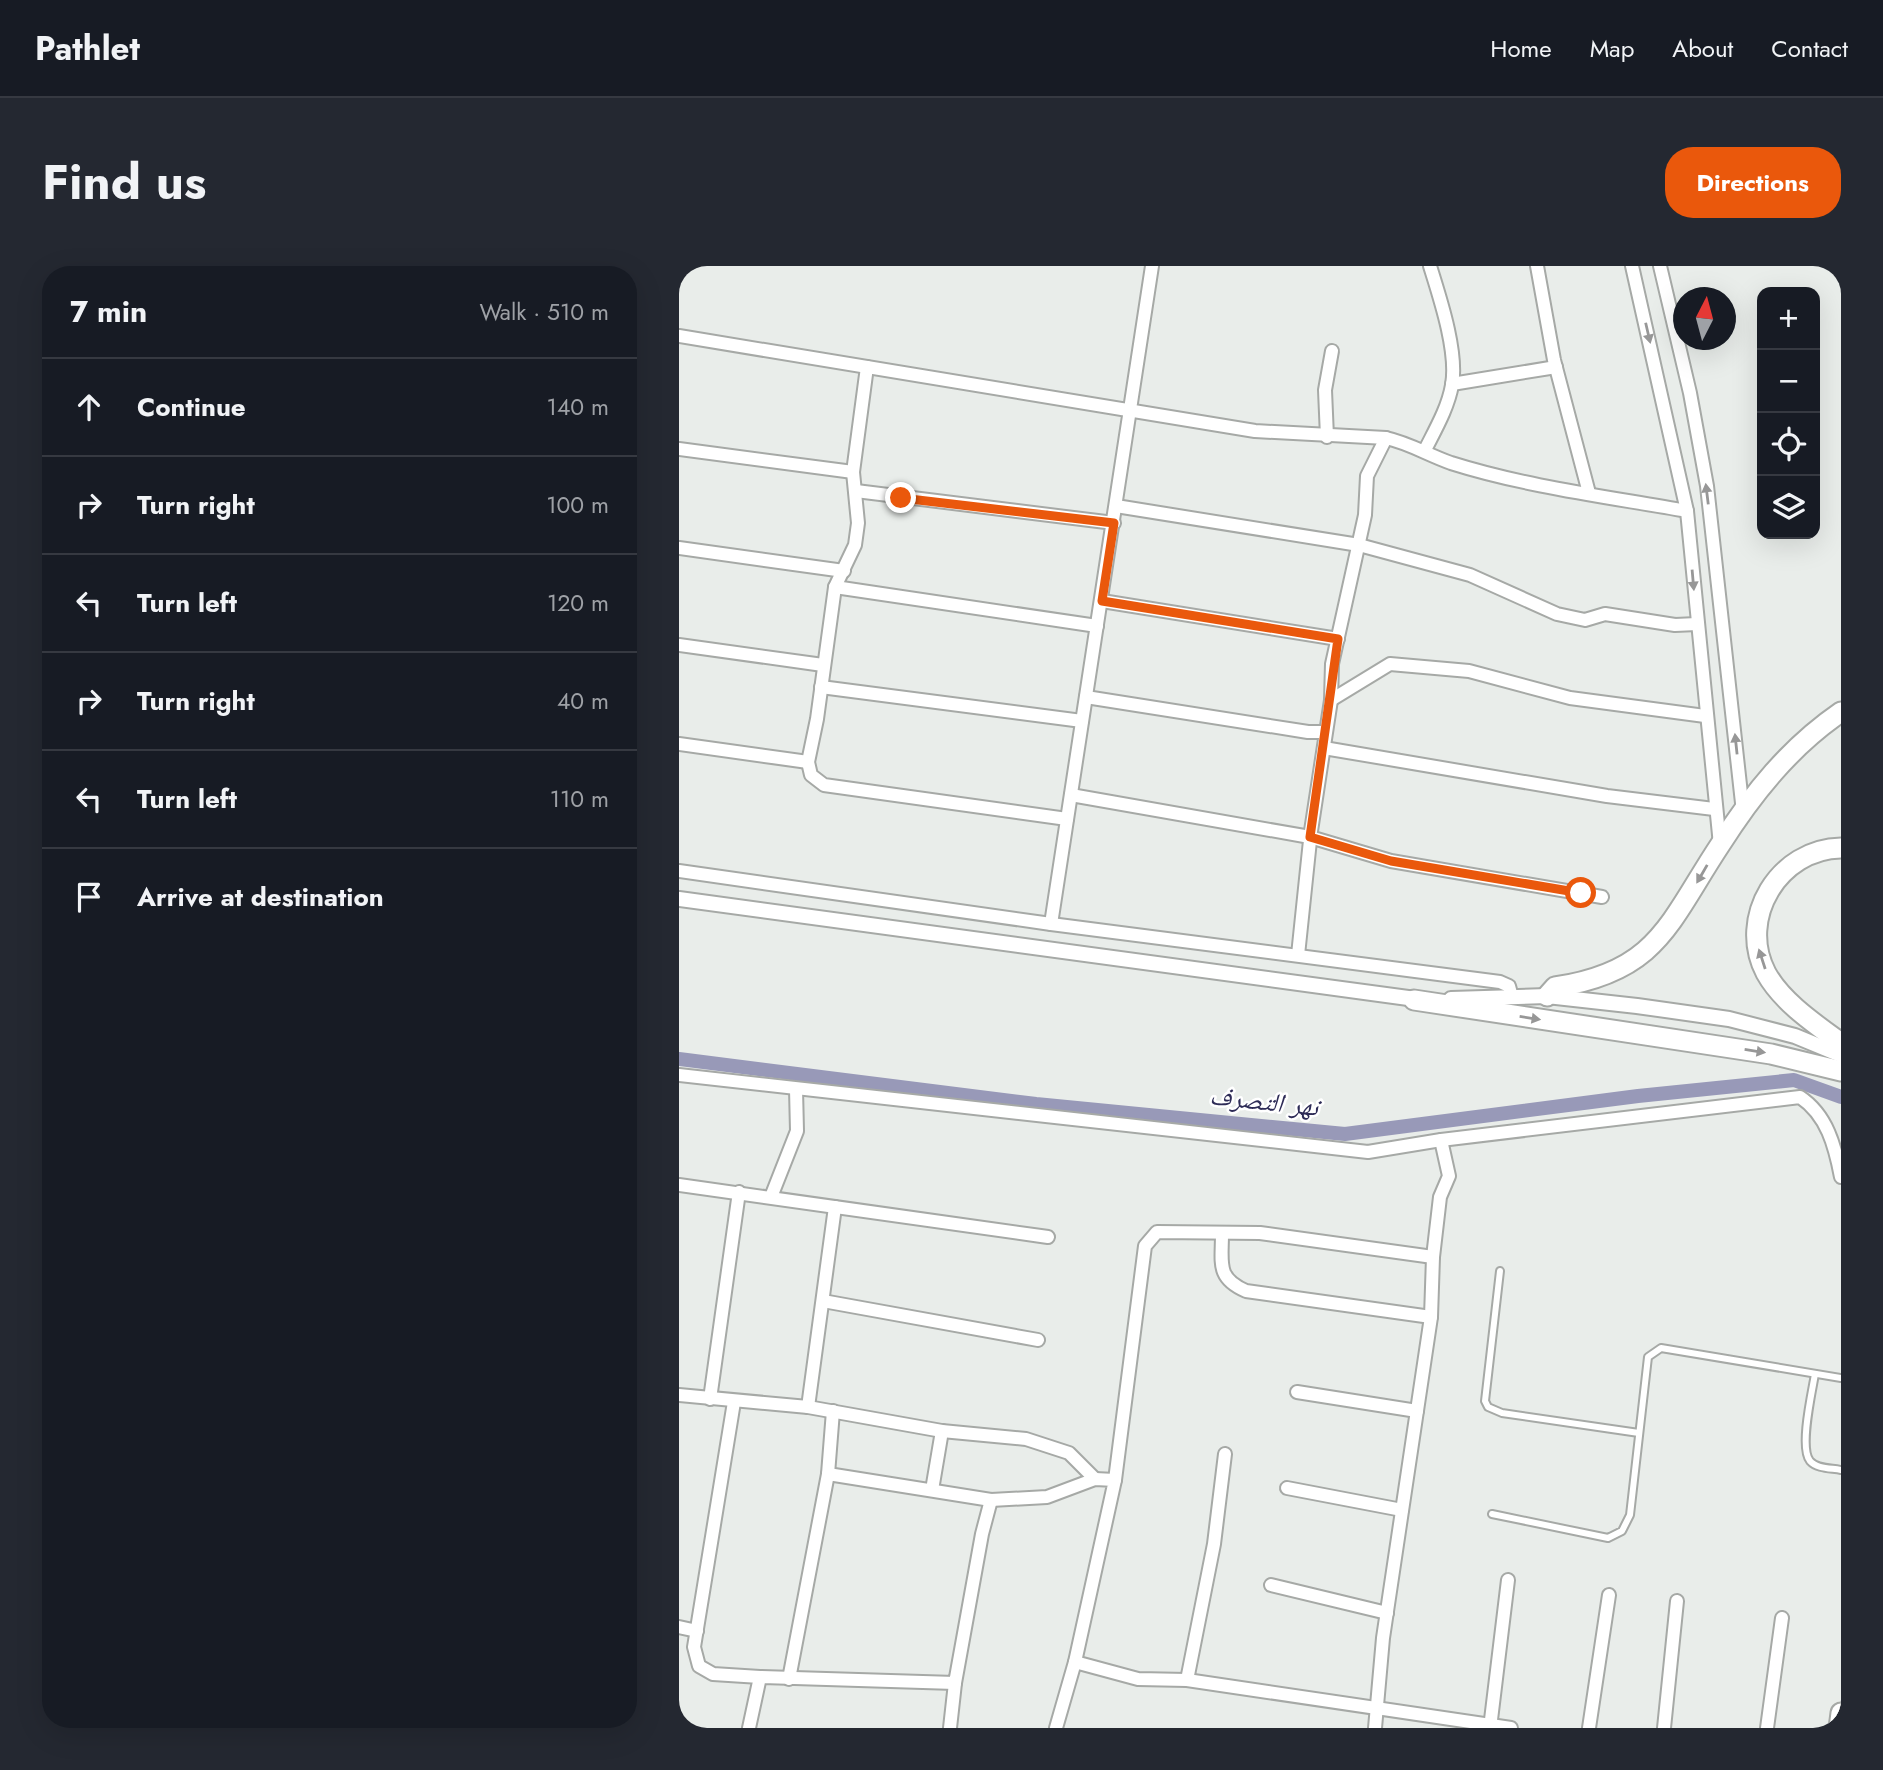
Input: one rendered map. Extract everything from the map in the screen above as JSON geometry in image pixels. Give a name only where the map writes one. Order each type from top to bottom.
[{"type":"highway","points":[[1548,996],[1555,987],[1589,981],[1612,973],[1651,947],[1678,915],[1754,794],[1785,758],[1841,712]]},
{"type":"highway","points":[[1841,848],[1812,854],[1787,867],[1771,886],[1760,910],[1756,932],[1759,956],[1775,985],[1794,1006],[1841,1043]]},
{"type":"highway","points":[[1414,1000],[1771,1054],[1841,1071]]},
{"type":"highway","points":[[1839,1728],[1841,1713]]},
{"type":"street","points":[[1051,924],[1152,266]]},
{"type":"street","points":[[1425,450],[1443,414],[1452,384],[1452,359],[1430,266]]},
{"type":"street","points":[[1537,266],[1556,367],[1589,493]]},
{"type":"street","points":[[1632,266],[1687,511],[1714,809],[1720,845]]},
{"type":"street","points":[[1660,266],[1699,439],[1714,544],[1743,812]]},
{"type":"street","points":[[679,336],[1255,431],[1327,437],[1386,438],[1425,450],[1450,462],[1589,493],[1687,511]]},
{"type":"street","points":[[1327,437],[1325,390],[1332,351]]},
{"type":"street","points":[[867,367],[853,472],[856,534],[835,587],[808,762],[811,775],[824,785],[1067,819]]},
{"type":"street","points":[[1452,384],[1556,367]]},
{"type":"street","points":[[1297,955],[1310,837],[1338,639],[1359,545],[1367,476],[1386,438]]},
{"type":"street","points":[[679,449],[853,472]]},
{"type":"street","points":[[856,491],[1114,523]]},
{"type":"street","points":[[1116,506],[1359,545],[1470,575],[1557,614],[1585,620],[1605,614],[1675,625],[1697,624]]},
{"type":"street","points":[[1690,545],[1714,544]]},
{"type":"street","points":[[679,548],[843,571]]},
{"type":"street","points":[[835,587],[1097,626]]},
{"type":"street","points":[[1102,601],[1338,639]]},
{"type":"street","points":[[679,645],[823,666]]},
{"type":"street","points":[[1331,700],[1390,664],[1469,671],[1570,698],[1705,716]]},
{"type":"street","points":[[821,687],[1082,721]]},
{"type":"street","points":[[1086,696],[1308,732],[1325,732]]},
{"type":"street","points":[[679,744],[808,762]]},
{"type":"street","points":[[1324,748],[1607,796],[1714,809]]},
{"type":"street","points":[[1071,796],[1310,837],[1391,861],[1602,897]]},
{"type":"street","points":[[679,871],[1051,924],[1297,955],[1451,978],[1500,982],[1509,986],[1512,997]]},
{"type":"street","points":[[679,899],[1414,1000],[1548,996],[1729,1020],[1795,1037],[1841,1055]]},
{"type":"street","points":[[679,1075],[1368,1152],[1441,1140],[1800,1097],[1815,1107],[1834,1144],[1841,1177]]},
{"type":"street","points":[[771,1197],[797,1130],[796,1089]]},
{"type":"street","points":[[1375,1728],[1387,1613],[1431,1317],[1433,1257],[1440,1197],[1449,1176],[1441,1140]]},
{"type":"street","points":[[679,1185],[1048,1237]]},
{"type":"street","points":[[710,1399],[739,1192]]},
{"type":"street","points":[[808,1407],[835,1207]]},
{"type":"street","points":[[1056,1728],[1075,1662],[1115,1479],[1145,1246],[1157,1232],[1260,1233],[1433,1257]]},
{"type":"street","points":[[1222,1234],[1222,1272],[1230,1284],[1246,1291],[1431,1317]]},
{"type":"street","points":[[823,1301],[1038,1340]]},
{"type":"street","points":[[1297,1392],[1417,1411]]},
{"type":"street","points":[[679,1395],[808,1407],[942,1431],[1026,1439],[1069,1453],[1095,1479]]},
{"type":"street","points":[[734,1402],[694,1647],[699,1667],[713,1674],[759,1677],[955,1683]]},
{"type":"street","points":[[789,1678],[828,1474],[833,1411]]},
{"type":"street","points":[[932,1490],[942,1431]]},
{"type":"street","points":[[1187,1680],[1214,1544],[1224,1454]]},
{"type":"street","points":[[828,1474],[991,1500],[1047,1497],[1095,1479],[1115,1479]]},
{"type":"street","points":[[1287,1488],[1402,1510]]},
{"type":"street","points":[[950,1728],[955,1683],[982,1534],[991,1500]]},
{"type":"street","points":[[1490,1727],[1508,1580]]},
{"type":"street","points":[[1271,1585],[1387,1613]]},
{"type":"street","points":[[1589,1728],[1609,1595]]},
{"type":"street","points":[[1664,1728],[1677,1601]]},
{"type":"street","points":[[1767,1728],[1782,1618]]},
{"type":"street","points":[[679,1627],[697,1631]]},
{"type":"street","points":[[1075,1662],[1138,1679],[1187,1680],[1511,1728]]},
{"type":"street","points":[[749,1728],[759,1677]]},
{"type":"lane","points":[[1500,1271],[1485,1401],[1488,1407],[1502,1413],[1639,1433]]},
{"type":"lane","points":[[1492,1514],[1608,1538],[1622,1531],[1630,1515],[1648,1357],[1661,1348],[1841,1378]]},
{"type":"lane","points":[[1815,1374],[1805,1447],[1809,1460],[1819,1467],[1841,1470]]},
{"type":"waterway","name":"نهر التصرف","points":[[679,1059],[1036,1104],[1345,1134],[1638,1096],[1794,1080],[1841,1097]]},
{"type":"route","points":[[901,498],[1114,523],[1102,601],[1338,639],[1332,664],[1331,700],[1310,837],[1391,861],[1581,893]]}]
